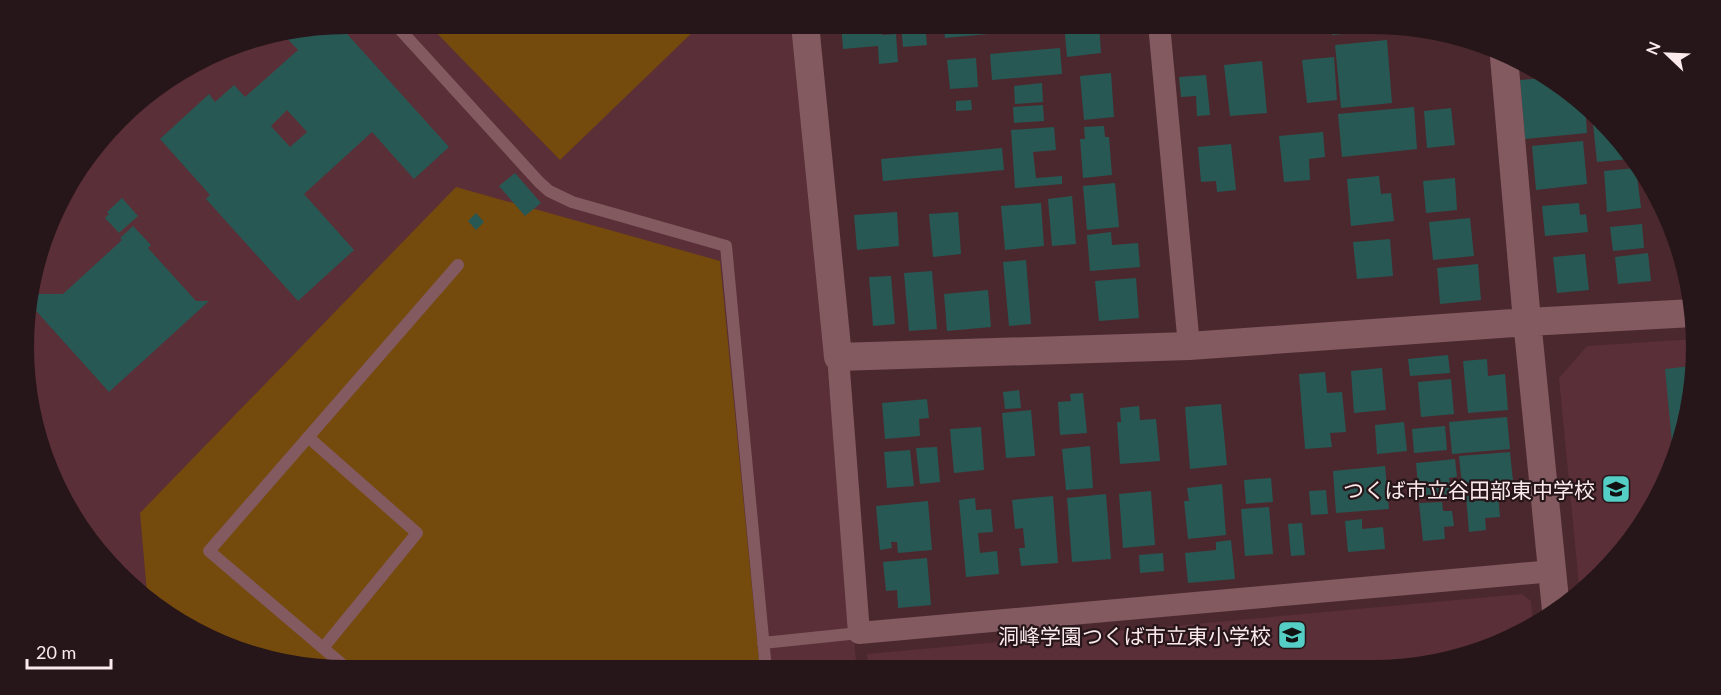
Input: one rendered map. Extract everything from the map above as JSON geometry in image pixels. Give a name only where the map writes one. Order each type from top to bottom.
[{"type":"street","points":[[806,34],[838,357],[859,633],[1553,571]]},
{"type":"street","points":[[1160,34],[1189,346]]},
{"type":"street","points":[[1505,63],[1555,602]]},
{"type":"street","points":[[838,357],[1189,346],[1685,313]]},
{"type":"lane","points":[[404,34],[549,191],[572,202],[726,246],[765,660]]},
{"type":"lane","points":[[337,660],[209,551],[458,265]]},
{"type":"lane","points":[[308,437],[417,533],[323,648]]},
{"type":"lane","points":[[764,642],[859,633]]},
{"type":"shaded area","points":[[348,34],[794,34],[856,660],[327,660],[307,658],[247,644],[191,619],[141,583],[99,538],[67,486],[45,429],[35,368],[37,307],[51,247],[76,191],[112,141],[157,99],[191,76],[228,58],[266,45],[307,37]]},
{"type":"shaded area","points":[[438,34],[691,34],[560,160]]},
{"type":"shaded area","points":[[456,187],[720,261],[759,660],[327,660],[266,650],[228,637],[191,619],[147,587],[140,513]]},
{"type":"shaded area","name":"つくば市立谷田部東中学校","points":[[1686,340],[1686,368],[1676,429],[1654,486],[1622,538],[1579,584],[1559,378],[1587,346]]},
{"type":"shaded area","name":"洞峰学園つくば市立東小学校","points":[[1522,594],[1531,601],[1532,617],[1493,637],[1455,650],[1394,660],[868,660],[867,654]]},
{"type":"building","points":[[347,34],[449,147],[414,179],[372,132],[304,194],[354,250],[298,301],[206,199],[210,195],[160,139],[209,94],[215,102],[234,85],[245,97],[298,50],[289,40]],"holes":[[[287,110],[307,132],[290,147],[271,126]]]},
{"type":"building","points":[[842,34],[896,34],[898,62],[879,64],[878,46],[843,49]]},
{"type":"building","points":[[902,34],[926,34],[927,45],[903,47]]},
{"type":"building","points":[[944,34],[988,34],[945,38]]},
{"type":"building","points":[[1065,34],[1100,34],[1101,53],[1067,57]]},
{"type":"building","points":[[1387,40],[1392,103],[1341,108],[1335,45]]},
{"type":"building","points":[[1060,48],[1062,74],[992,80],[990,54]]},
{"type":"building","points":[[1334,57],[1337,100],[1307,103],[1302,60]]},
{"type":"building","points":[[976,58],[978,87],[950,89],[947,60]]},
{"type":"building","points":[[1262,61],[1267,113],[1230,116],[1224,65]]},
{"type":"building","points":[[1111,73],[1114,117],[1084,120],[1080,76]]},
{"type":"building","points":[[1206,75],[1210,115],[1197,116],[1196,96],[1181,97],[1179,77]]},
{"type":"building","points":[[1534,79],[1564,99],[1586,118],[1587,133],[1525,139],[1520,80]]},
{"type":"building","points":[[1042,83],[1043,102],[1015,104],[1014,86]]},
{"type":"building","points":[[971,100],[972,110],[956,111],[956,101]]},
{"type":"building","points":[[1043,105],[1044,121],[1014,123],[1013,107]]},
{"type":"building","points":[[1414,107],[1417,149],[1342,157],[1338,114]]},
{"type":"building","points":[[1451,108],[1455,145],[1427,148],[1424,111]]},
{"type":"building","points":[[1593,124],[1624,159],[1597,162]]},
{"type":"building","points":[[1104,126],[1105,137],[1109,137],[1112,175],[1083,178],[1080,139],[1085,139],[1084,127]]},
{"type":"building","points":[[1054,127],[1056,150],[1033,152],[1036,178],[1062,176],[1062,184],[1015,188],[1011,130]]},
{"type":"building","points":[[1323,132],[1325,157],[1309,159],[1310,180],[1284,182],[1279,136]]},
{"type":"building","points":[[1583,141],[1587,184],[1536,190],[1532,146]]},
{"type":"building","points":[[1231,144],[1236,190],[1217,192],[1216,181],[1201,182],[1198,147]]},
{"type":"building","points":[[1002,148],[1004,170],[883,181],[881,159]]},
{"type":"building","points":[[1630,169],[1637,179],[1641,208],[1607,212],[1604,171]]},
{"type":"building","points":[[515,173],[541,203],[525,216],[499,186]]},
{"type":"building","points":[[1379,176],[1381,194],[1391,193],[1394,221],[1351,226],[1347,179]]},
{"type":"building","points":[[1455,178],[1457,210],[1426,213],[1423,181]]},
{"type":"building","points":[[1115,183],[1119,227],[1087,230],[1083,186]]},
{"type":"building","points":[[1072,196],[1076,244],[1052,246],[1048,199]]},
{"type":"building","points":[[122,198],[138,216],[119,233],[105,218],[109,214],[107,212]]},
{"type":"building","points":[[1041,203],[1044,246],[1005,250],[1001,206]]},
{"type":"building","points":[[1579,203],[1580,215],[1586,214],[1588,232],[1545,236],[1542,206]]},
{"type":"building","points":[[897,212],[899,246],[857,250],[854,215]]},
{"type":"building","points":[[958,212],[961,254],[933,257],[929,214]]},
{"type":"building","points":[[476,213],[484,222],[476,230],[468,221]]},
{"type":"building","points":[[1470,218],[1474,256],[1433,260],[1429,222]]},
{"type":"building","points":[[1642,224],[1644,248],[1613,251],[1610,227]]},
{"type":"building","points":[[133,226],[151,245],[148,248],[196,301],[209,301],[109,392],[37,312],[39,294],[63,294],[122,240],[120,238]]},
{"type":"building","points":[[1111,232],[1112,245],[1138,243],[1140,267],[1090,271],[1087,235]]},
{"type":"building","points":[[1390,239],[1393,276],[1357,279],[1353,242]]},
{"type":"building","points":[[1648,253],[1651,281],[1618,284],[1615,257]]},
{"type":"building","points":[[1585,254],[1589,290],[1557,293],[1553,257]]},
{"type":"building","points":[[1026,260],[1031,324],[1009,326],[1003,262]]},
{"type":"building","points":[[1478,264],[1481,300],[1440,304],[1437,268]]},
{"type":"building","points":[[932,271],[937,329],[909,331],[904,273]]},
{"type":"building","points":[[891,276],[895,324],[873,326],[869,277]]},
{"type":"building","points":[[1136,278],[1139,318],[1099,321],[1095,281]]},
{"type":"building","points":[[988,290],[991,327],[947,331],[944,294]]},
{"type":"building","points":[[1448,355],[1450,373],[1410,376],[1408,359]]},
{"type":"building","points":[[1487,359],[1488,376],[1505,374],[1508,410],[1468,413],[1463,361]]},
{"type":"building","points":[[1686,367],[1684,388],[1672,442],[1665,369]]},
{"type":"building","points":[[1382,368],[1386,410],[1354,413],[1351,371]]},
{"type":"building","points":[[1325,372],[1327,393],[1342,392],[1346,432],[1330,433],[1332,447],[1305,449],[1299,374]]},
{"type":"building","points":[[1451,379],[1454,414],[1421,417],[1418,382]]},
{"type":"building","points":[[1019,390],[1021,408],[1005,409],[1003,392]]},
{"type":"building","points":[[1083,393],[1087,433],[1060,435],[1058,402],[1071,401],[1070,394]]},
{"type":"building","points":[[927,399],[929,418],[919,419],[920,436],[885,439],[882,403]]},
{"type":"building","points":[[1221,404],[1227,465],[1190,469],[1185,407]]},
{"type":"building","points":[[1139,406],[1140,420],[1156,419],[1160,461],[1120,464],[1117,422],[1121,422],[1120,408]]},
{"type":"building","points":[[1031,410],[1035,456],[1006,458],[1002,413]]},
{"type":"building","points":[[1507,417],[1510,449],[1452,454],[1449,422]]},
{"type":"building","points":[[1404,422],[1407,451],[1377,454],[1375,425]]},
{"type":"building","points":[[1445,426],[1447,450],[1414,453],[1412,429]]},
{"type":"building","points":[[981,427],[984,470],[954,473],[950,429]]},
{"type":"building","points":[[1090,446],[1093,488],[1066,490],[1062,449]]},
{"type":"building","points":[[937,447],[940,482],[920,484],[916,448]]},
{"type":"building","points":[[910,450],[914,486],[887,488],[884,452]]},
{"type":"building","points":[[1510,452],[1513,481],[1462,485],[1459,456]]},
{"type":"building","points":[[1455,459],[1457,477],[1449,478],[1451,494],[1419,497],[1416,463]]},
{"type":"building","points":[[1385,466],[1389,509],[1336,513],[1333,471]]},
{"type":"building","points":[[1271,478],[1273,502],[1246,504],[1244,480]]},
{"type":"building","points":[[1222,484],[1226,535],[1188,539],[1184,501],[1189,501],[1187,488]]},
{"type":"building","points":[[1326,490],[1328,514],[1311,515],[1309,491]]},
{"type":"building","points":[[1151,491],[1155,545],[1123,548],[1119,494]]},
{"type":"building","points":[[1498,493],[1500,517],[1485,518],[1486,530],[1469,532],[1466,496]]},
{"type":"building","points":[[1106,494],[1111,559],[1072,562],[1067,498]]},
{"type":"building","points":[[1053,496],[1058,563],[1021,566],[1019,548],[1025,548],[1023,528],[1015,529],[1012,500]]},
{"type":"building","points":[[975,498],[976,510],[991,509],[993,532],[978,533],[980,553],[997,551],[999,574],[966,577],[959,500]]},
{"type":"building","points":[[928,501],[932,550],[898,553],[897,542],[891,542],[892,548],[880,550],[876,506]]},
{"type":"building","points":[[1442,502],[1443,511],[1452,511],[1454,526],[1444,527],[1445,539],[1423,541],[1419,503]]},
{"type":"building","points":[[1269,507],[1273,554],[1245,556],[1241,509]]},
{"type":"building","points":[[1362,519],[1362,529],[1383,527],[1385,549],[1348,552],[1345,521]]},
{"type":"building","points":[[1302,523],[1305,555],[1291,556],[1288,524]]},
{"type":"building","points":[[1231,540],[1235,579],[1188,583],[1185,553],[1216,550],[1216,542]]},
{"type":"building","points":[[1163,553],[1164,571],[1140,573],[1139,555]]},
{"type":"building","points":[[927,558],[931,605],[898,608],[897,590],[886,591],[883,562]]},
{"type":"place","name":"つくば市立谷田部東中学校","points":[[1616,489]]},
{"type":"place","name":"洞峰学園つくば市立東小学校","points":[[1292,635]]}]
